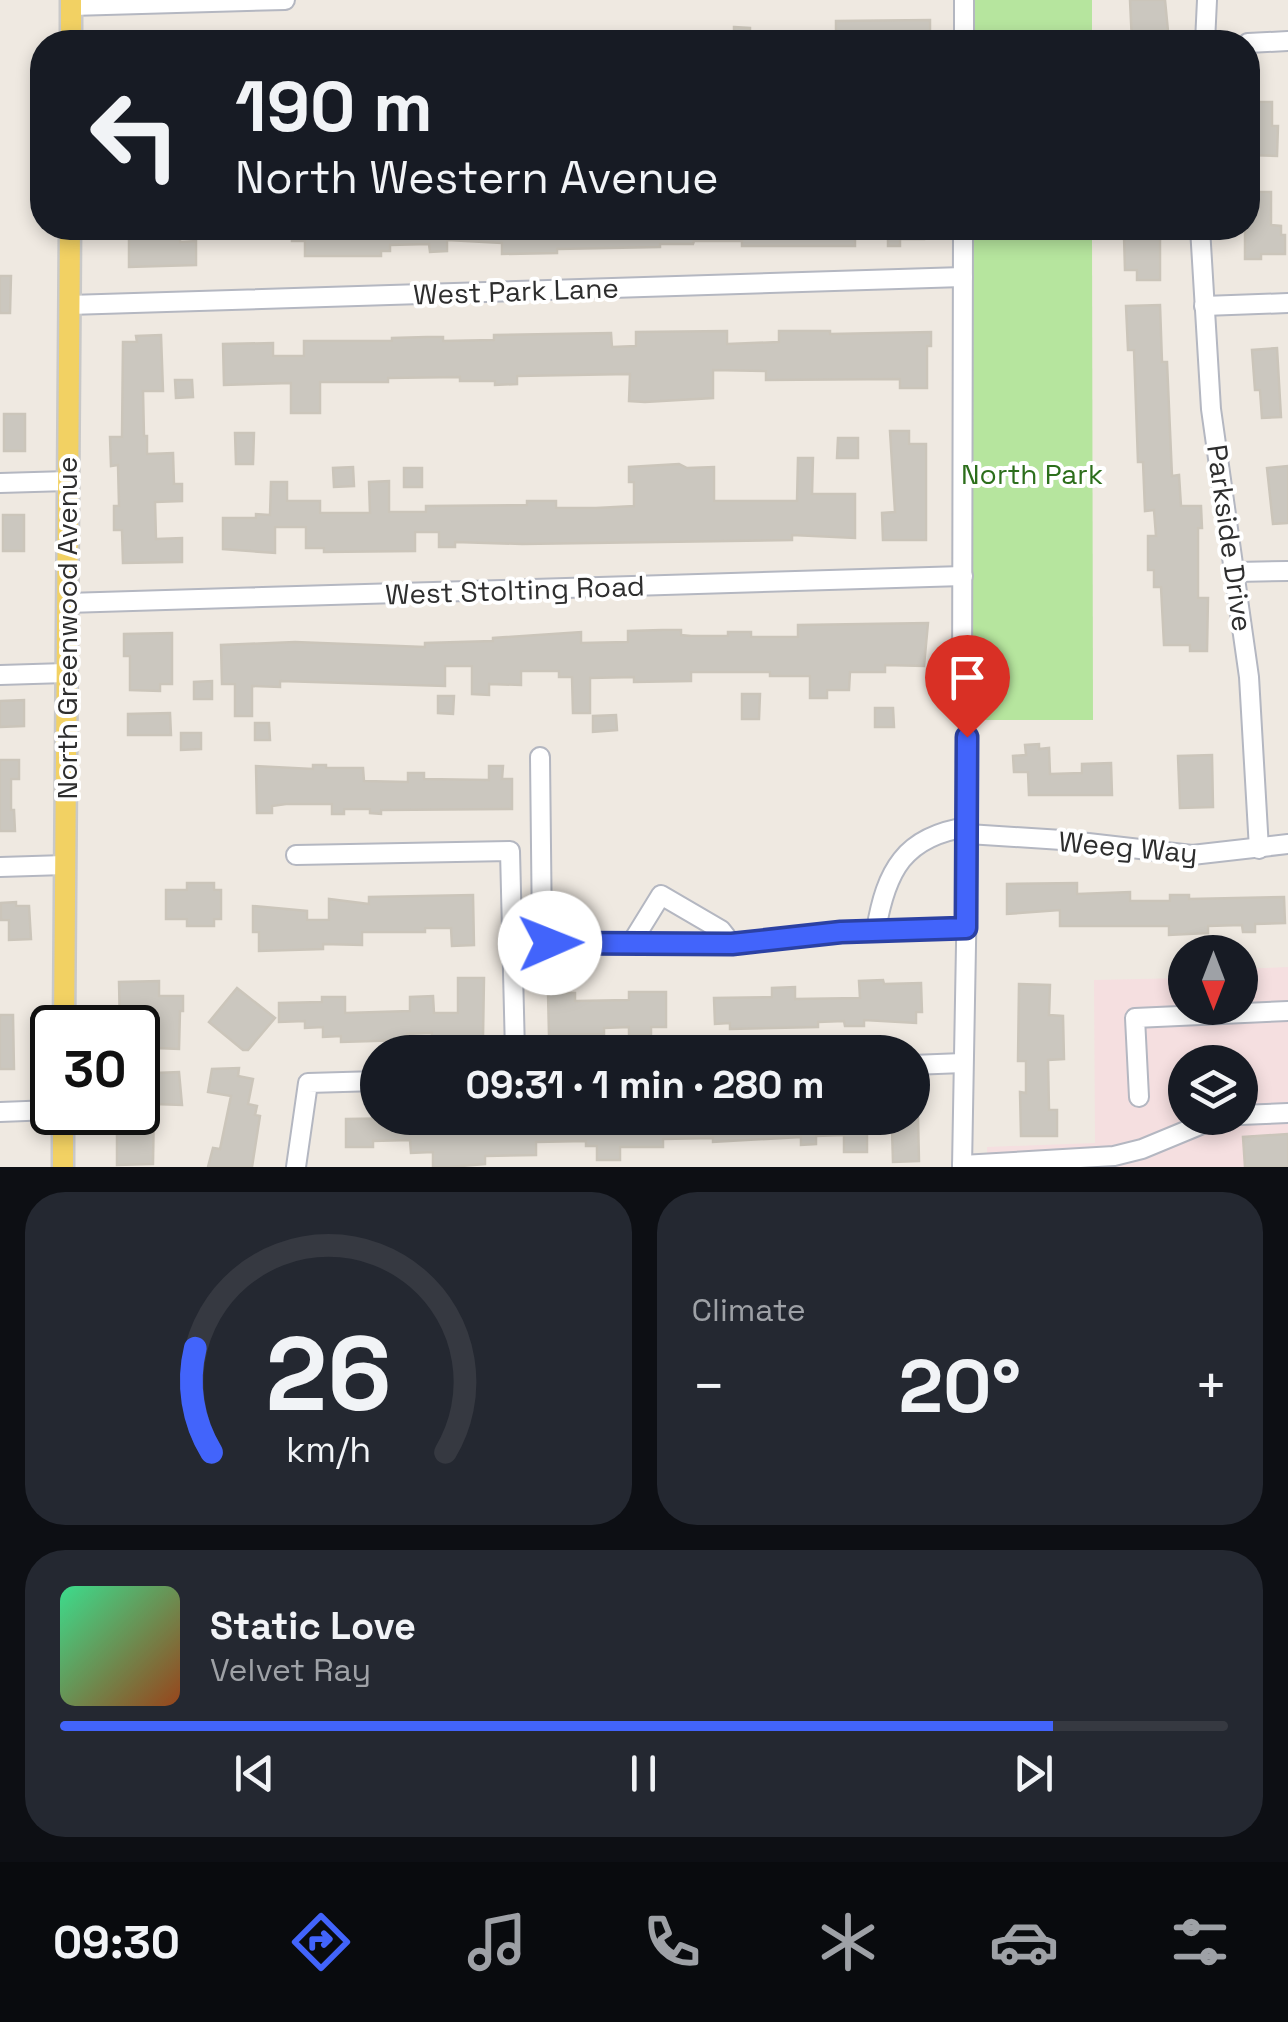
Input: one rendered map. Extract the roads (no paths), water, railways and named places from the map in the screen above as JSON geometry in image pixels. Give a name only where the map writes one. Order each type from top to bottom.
[{"type":"main road","points":[[71,30],[72,3]]},
{"type":"main road","name":"North Greenwood Avenue","points":[[64,1005],[70,240]]},
{"type":"main road","points":[[63,1135],[63,1167]]},
{"type":"street","points":[[72,3],[285,0]]},
{"type":"street","points":[[964,0],[964,30]]},
{"type":"street","points":[[1206,30],[1207,0]]},
{"type":"street","points":[[1260,42],[1288,41]]},
{"type":"street","points":[[962,704],[963,240]]},
{"type":"street","name":"Parkside Drive","points":[[1201,240],[1211,408],[1249,677],[1259,849]]},
{"type":"street","name":"West Park Lane","points":[[69,305],[963,277]]},
{"type":"street","points":[[1204,306],[1288,303]]},
{"type":"street","points":[[0,483],[68,481]]},
{"type":"street","points":[[1236,572],[1288,571]]},
{"type":"street","name":"West Stolting Road","points":[[67,603],[962,576]]},
{"type":"street","points":[[0,675],[66,673]]},
{"type":"street","points":[[967,737],[962,1166],[1114,1156],[1174,1135]]},
{"type":"street","points":[[540,757],[540,904],[542,936],[550,943],[732,944],[876,930],[966,928]]},
{"type":"street","points":[[876,930],[883,891],[898,864],[931,836],[968,830]]},
{"type":"street","name":"Weeg Way","points":[[968,830],[1192,856],[1288,844]]},
{"type":"street","points":[[296,855],[510,852],[515,1035]]},
{"type":"street","points":[[0,867],[65,865]]},
{"type":"street","points":[[632,942],[660,896],[721,930],[732,944]]},
{"type":"street","points":[[512,907],[540,904]]},
{"type":"street","points":[[1139,1097],[1135,1018],[1288,1012]]},
{"type":"street","points":[[930,1064],[963,1063]]},
{"type":"street","points":[[296,1167],[308,1082],[360,1081]]},
{"type":"street","points":[[0,1112],[30,1111]]},
{"type":"street","points":[[1258,1113],[1288,1112]]},
{"type":"park label","name":"North Park","points":[[1032,474]]}]
